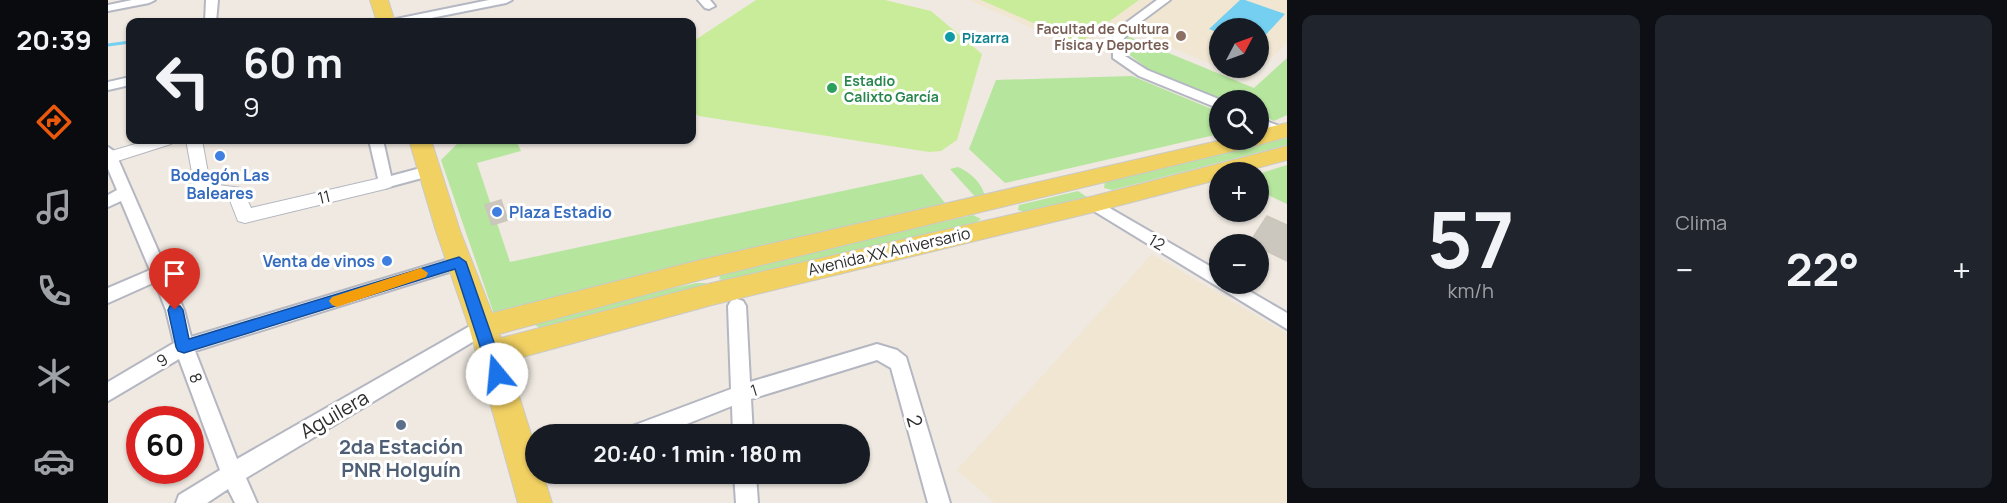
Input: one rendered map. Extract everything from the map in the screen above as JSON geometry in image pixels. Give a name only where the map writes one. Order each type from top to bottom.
[{"type":"main road","points":[[380,0],[385,18]]},
{"type":"main road","points":[[1269,137],[1286,138]]},
{"type":"main road","name":"Avenida XX Aniversario","points":[[487,340],[712,294],[1094,204],[1286,138]]},
{"type":"main road","points":[[421,144],[428,171],[487,340],[525,459]]},
{"type":"main road","name":"Avenida XX Aniversario","points":[[487,340],[700,270],[1209,150]]},
{"type":"street","points":[[108,8],[149,0]]},
{"type":"street","points":[[211,18],[212,0]]},
{"type":"street","points":[[412,18],[466,4],[506,0]]},
{"type":"street","points":[[1164,0],[1126,27],[1117,40],[1119,58],[1143,73],[1209,100]]},
{"type":"street","points":[[108,86],[126,82]]},
{"type":"street","points":[[1269,128],[1286,138]]},
{"type":"street","points":[[109,156],[151,144]]},
{"type":"street","name":"11","points":[[195,144],[202,190],[236,192],[245,216],[428,171]]},
{"type":"street","points":[[377,144],[385,183]]},
{"type":"street","name":"8","points":[[109,156],[116,197],[159,273],[175,310],[184,347],[232,473],[246,503]]},
{"type":"street","name":"12","points":[[1094,204],[1209,273]]},
{"type":"street","name":"9","points":[[108,392],[184,347],[459,262]]},
{"type":"street","points":[[108,296],[159,273]]},
{"type":"street","points":[[1241,294],[1287,322]]},
{"type":"street","points":[[737,306],[741,424]]},
{"type":"street","name":"Aguilera","points":[[187,503],[232,473],[487,340]]},
{"type":"street","name":"1","points":[[662,424],[740,394],[877,352]]},
{"type":"street","name":"2","points":[[877,352],[890,356],[899,363],[939,503]]},
{"type":"street","points":[[746,484],[747,503]]},
{"type":"shaded area","name":"Facultad de Cultura Física y Deportes","points":[[969,0],[1287,0],[1287,43],[1269,60],[1269,18],[1209,18],[1209,63],[1114,24],[1079,49]]},
{"type":"shaded area","points":[[1152,254],[1209,288],[1209,294],[1220,294],[1287,334],[1287,503],[995,503],[957,470]]},
{"type":"green space","name":"Estadio Calixto García","points":[[756,0],[885,0],[931,11],[982,54],[957,140],[941,151],[929,152],[699,116],[696,114],[696,39]]},
{"type":"green space","points":[[981,0],[1139,0],[1079,43]]},
{"type":"green space","points":[[1127,36],[1209,70],[1209,78],[1230,78],[1254,88],[1265,78],[1269,78],[1269,74],[1287,58],[1287,115],[1274,121],[1269,119],[1269,90],[1209,90],[1209,94],[1148,69],[1127,53]]},
{"type":"green space","points":[[1132,76],[1209,108],[1209,136],[1005,183],[969,149],[996,80]]},
{"type":"green space","points":[[1287,138],[1287,145],[1269,150],[1269,142]]},
{"type":"green space","points":[[457,144],[518,144],[521,151],[477,163],[510,262],[922,174],[945,203],[495,317],[441,160]]},
{"type":"green space","points":[[1236,150],[1268,150],[1221,162],[1209,162],[1209,165],[1112,190],[1104,188],[1105,181]]},
{"type":"green space","points":[[1287,165],[1287,204],[1269,196],[1269,171]]},
{"type":"green space","points":[[958,167],[975,179],[985,197],[978,200],[950,169]]},
{"type":"green space","points":[[1078,191],[1087,197],[1024,212],[1018,210],[1019,205]]},
{"type":"green space","points":[[973,215],[981,219],[974,224],[726,281],[719,279],[722,272]]},
{"type":"green space","points":[[697,283],[706,283],[702,291],[543,330],[535,325],[542,317]]},
{"type":"water","points":[[1240,0],[1285,14],[1269,31],[1269,18],[1221,18]]},
{"type":"building","name":"Plaza Estadio","points":[[501,200],[508,220],[492,225],[485,205]]},
{"type":"building","points":[[1269,217],[1287,225],[1287,261],[1269,252],[1269,234],[1255,234],[1263,222],[1269,222]]},
{"type":"waterway","points":[[108,45],[126,43]]},
{"type":"slow traffic","points":[[337,301],[421,273]]},
{"type":"place","name":"Facultad de Cultura Física y Deportes","points":[[1181,36]]},
{"type":"place","name":"Pizarra","points":[[950,37]]},
{"type":"place","name":"Estadio Calixto García","points":[[832,88]]},
{"type":"place","name":"Bodegón Las Baleares","points":[[220,156]]},
{"type":"place","name":"Plaza Estadio","points":[[497,212]]},
{"type":"place","name":"Venta de vinos","points":[[387,261]]},
{"type":"place","name":"2da Estación PNR Holguín","points":[[401,425]]},
{"type":"route","points":[[175,310],[184,347],[311,310],[459,262],[483,327],[497,374]]}]
